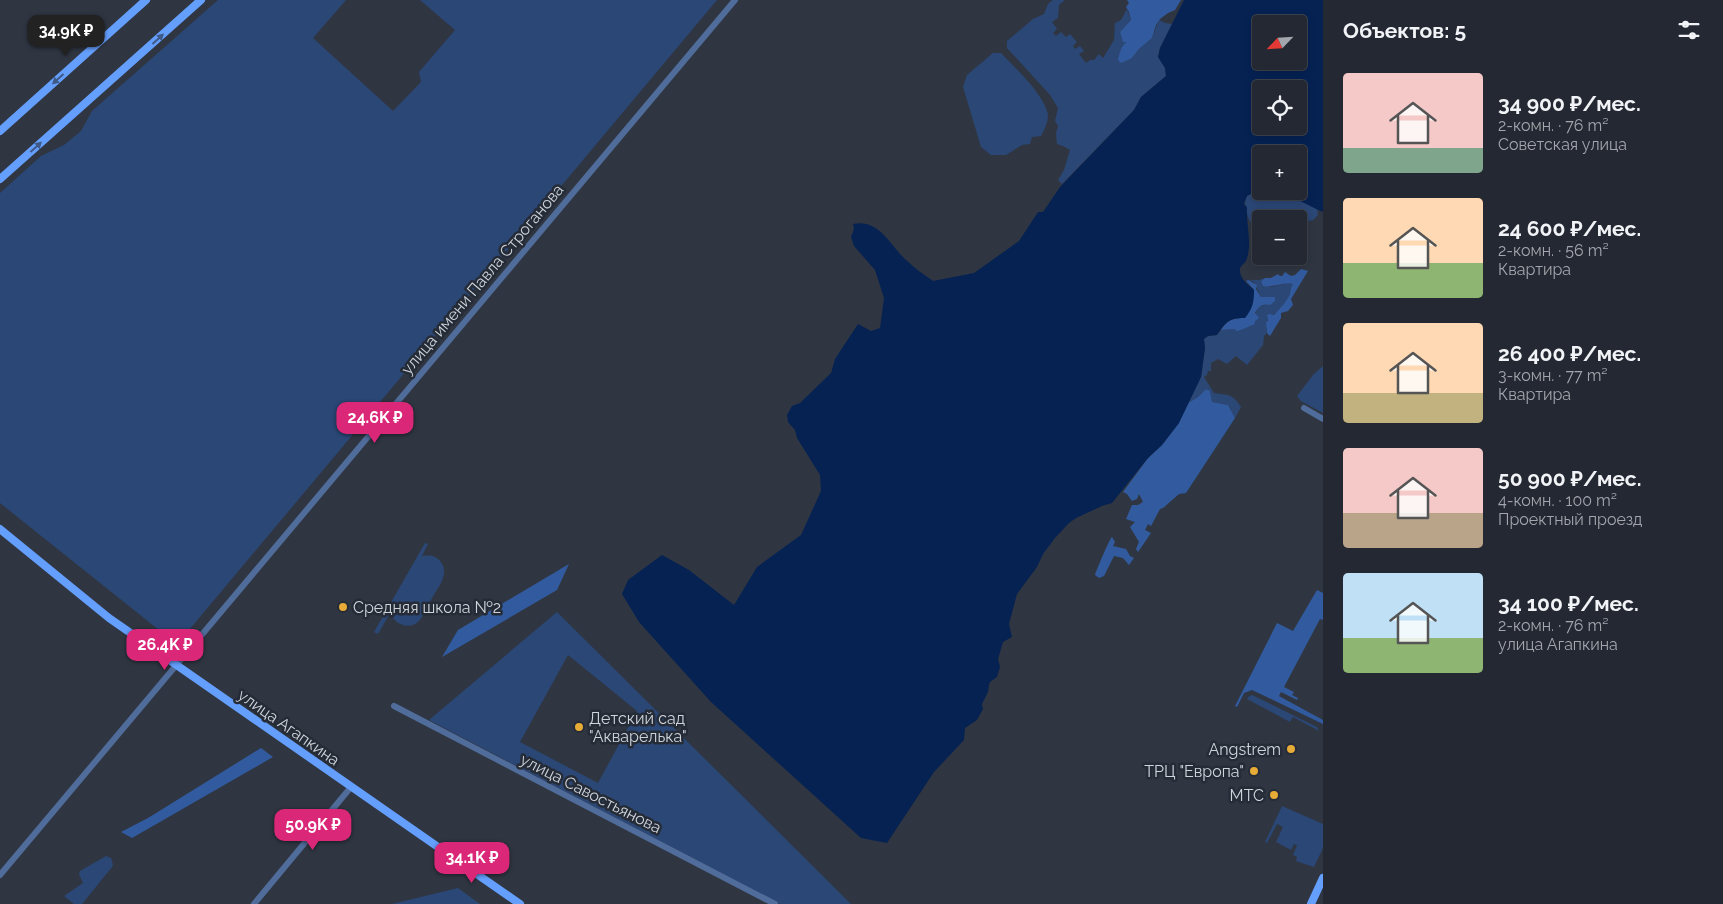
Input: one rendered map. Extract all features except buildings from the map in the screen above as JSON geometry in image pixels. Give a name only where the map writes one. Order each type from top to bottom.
[{"type":"main road","points":[[0,131],[146,0]]},
{"type":"main road","points":[[0,179],[201,0]]},
{"type":"main road","name":"улица Агапкина","points":[[0,529],[109,618],[520,904]]},
{"type":"main road","points":[[1311,904],[1323,878]]},
{"type":"street","name":"улица имени Павла Строганова","points":[[0,875],[735,0]]},
{"type":"street","points":[[1304,408],[1323,419]]},
{"type":"street","name":"улица Савостьянова","points":[[394,706],[774,904]]},
{"type":"street","points":[[254,904],[352,786]]},
{"type":"shaded area","points":[[218,0],[346,0],[313,38],[393,111],[421,82],[419,72],[455,30],[420,0],[717,0],[184,636],[169,638],[0,503],[0,193],[41,156],[64,145],[81,131],[92,111]]},
{"type":"shaded area","points":[[1053,0],[1065,0],[1059,5],[1058,18],[1052,22],[1057,29],[1053,33],[1056,36],[1061,32],[1066,37],[1070,34],[1077,42],[1073,46],[1075,49],[1080,46],[1084,51],[1079,54],[1086,63],[1094,60],[1099,54],[1103,58],[1114,40],[1115,23],[1121,20],[1127,9],[1131,20],[1120,32],[1123,41],[1128,41],[1132,58],[1152,38],[1159,20],[1172,24],[1160,48],[1158,57],[1165,68],[1166,76],[1141,97],[1134,110],[1062,184],[1058,180],[1064,170],[1070,150],[1057,144],[1056,133],[1058,126],[1055,121],[1058,108],[1050,95],[1007,48],[1007,41],[1033,19],[1044,14],[1048,4]]},
{"type":"shaded area","points":[[1127,0],[1181,0],[1175,10],[1160,19],[1152,38],[1132,58],[1121,63],[1118,60],[1119,54],[1127,42],[1123,42],[1120,32],[1131,20],[1126,7],[1129,3]]},
{"type":"shaded area","points":[[1184,0],[1323,0],[1323,212],[1298,200],[1307,200],[1307,145],[1252,145],[1252,194],[1247,196],[1244,204],[1247,207],[1249,246],[1246,260],[1240,271],[1243,279],[1254,290],[1250,311],[1245,318],[1231,320],[1225,324],[1217,335],[1208,336],[1204,339],[1205,348],[1201,377],[1179,423],[1162,445],[1148,458],[1112,503],[1076,518],[1069,523],[1043,554],[1037,567],[1017,594],[1009,624],[1012,637],[1003,642],[998,659],[1000,667],[997,677],[990,682],[988,692],[982,704],[983,709],[977,720],[965,728],[964,740],[934,772],[887,843],[861,838],[711,702],[639,622],[622,594],[628,580],[662,555],[689,570],[734,605],[757,567],[801,535],[821,491],[820,475],[797,438],[795,430],[788,422],[787,415],[792,406],[800,403],[831,373],[835,359],[858,324],[871,331],[880,328],[884,298],[875,270],[854,246],[851,237],[854,229],[853,224],[862,223],[877,229],[908,262],[933,281],[974,273],[1019,241],[1038,212],[1043,212],[1060,187],[1134,110],[1141,97],[1166,76],[1165,68],[1158,57],[1160,48]]},
{"type":"shaded area","points":[[993,53],[1001,53],[1027,80],[1044,103],[1048,114],[1047,124],[1041,136],[1032,137],[1030,144],[1022,145],[1006,155],[991,155],[981,147],[963,87],[967,75]]},
{"type":"shaded area","points":[[1252,193],[1252,200],[1302,200],[1317,207],[1318,215],[1313,220],[1307,221],[1307,210],[1252,210],[1252,222],[1250,222],[1245,201]]},
{"type":"shaded area","points":[[1301,269],[1308,271],[1291,299],[1293,305],[1288,311],[1281,313],[1281,318],[1270,336],[1267,333],[1267,315],[1274,315],[1284,304],[1293,284],[1263,286],[1261,281],[1278,274],[1282,276],[1285,272],[1291,276],[1295,275]]},
{"type":"shaded area","points":[[1265,278],[1261,281],[1270,287],[1289,283],[1293,284],[1286,302],[1276,313],[1267,318],[1267,333],[1264,336],[1263,345],[1247,365],[1236,356],[1227,364],[1218,359],[1211,363],[1211,371],[1208,371],[1204,377],[1214,393],[1230,396],[1236,400],[1241,407],[1235,418],[1228,405],[1212,402],[1210,391],[1206,389],[1188,403],[1201,377],[1205,348],[1204,339],[1208,336],[1217,335],[1221,330],[1254,325],[1257,310],[1262,306],[1270,305],[1274,297],[1261,297],[1254,282],[1248,280]]},
{"type":"shaded area","points":[[1248,280],[1257,285],[1256,289],[1261,297],[1275,297],[1275,301],[1258,309],[1255,313],[1259,318],[1255,321],[1254,325],[1238,331],[1235,329],[1221,330],[1231,320],[1245,318],[1254,290],[1246,281]]},
{"type":"shaded area","points":[[1323,366],[1323,413],[1301,401],[1297,396],[1313,375]]},
{"type":"shaded area","points":[[1206,389],[1210,391],[1212,402],[1228,405],[1235,418],[1186,493],[1179,494],[1160,509],[1151,526],[1148,524],[1145,530],[1151,533],[1138,552],[1136,549],[1139,542],[1130,527],[1135,522],[1126,519],[1132,505],[1138,505],[1143,502],[1139,494],[1137,499],[1132,501],[1123,492],[1148,458],[1162,445],[1178,424],[1188,403]]},
{"type":"shaded area","points":[[1112,537],[1115,542],[1113,546],[1126,549],[1130,556],[1134,558],[1129,565],[1123,558],[1114,556],[1104,576],[1099,578],[1095,575]]},
{"type":"shaded area","points":[[425,543],[428,544],[422,556],[434,557],[440,561],[443,566],[444,576],[424,614],[415,624],[406,626],[398,623],[390,613],[378,634],[374,632]]},
{"type":"shaded area","points":[[569,564],[557,590],[442,657],[458,630]]},
{"type":"shaded area","points":[[1317,590],[1323,593],[1323,620],[1320,619],[1284,687],[1294,692],[1292,695],[1298,698],[1297,700],[1281,692],[1279,696],[1323,720],[1323,724],[1252,690],[1244,693],[1237,707],[1235,706],[1277,623],[1293,631]]},
{"type":"shaded area","points":[[557,612],[851,904],[780,904],[429,720]],"holes":[[[568,655],[637,711],[598,783],[520,742]]]},
{"type":"shaded area","points":[[1252,695],[1317,727],[1319,731],[1293,717],[1290,722],[1247,699]]},
{"type":"shaded area","points":[[261,748],[273,757],[132,838],[121,832],[148,818]]},
{"type":"shaded area","points":[[1282,806],[1323,824],[1323,848],[1314,867],[1296,861],[1297,857],[1293,855],[1297,845],[1294,844],[1291,850],[1276,842],[1283,827],[1277,824],[1267,843],[1265,842]]},
{"type":"shaded area","points":[[106,856],[111,858],[112,867],[82,904],[74,904],[64,896],[83,883],[79,874],[80,871]]},
{"type":"shaded area","points":[[458,888],[480,904],[392,904]]},
{"type":"place","name":"Средняя школа №2","points":[[343,607]]},
{"type":"place","name":"Детский сад \"Акварелька\"","points":[[579,727]]},
{"type":"place","name":"Angstrem","points":[[1291,749]]},
{"type":"place","name":"ТРЦ \"Европа\"","points":[[1254,771]]},
{"type":"place","name":"МТС","points":[[1274,795]]}]
